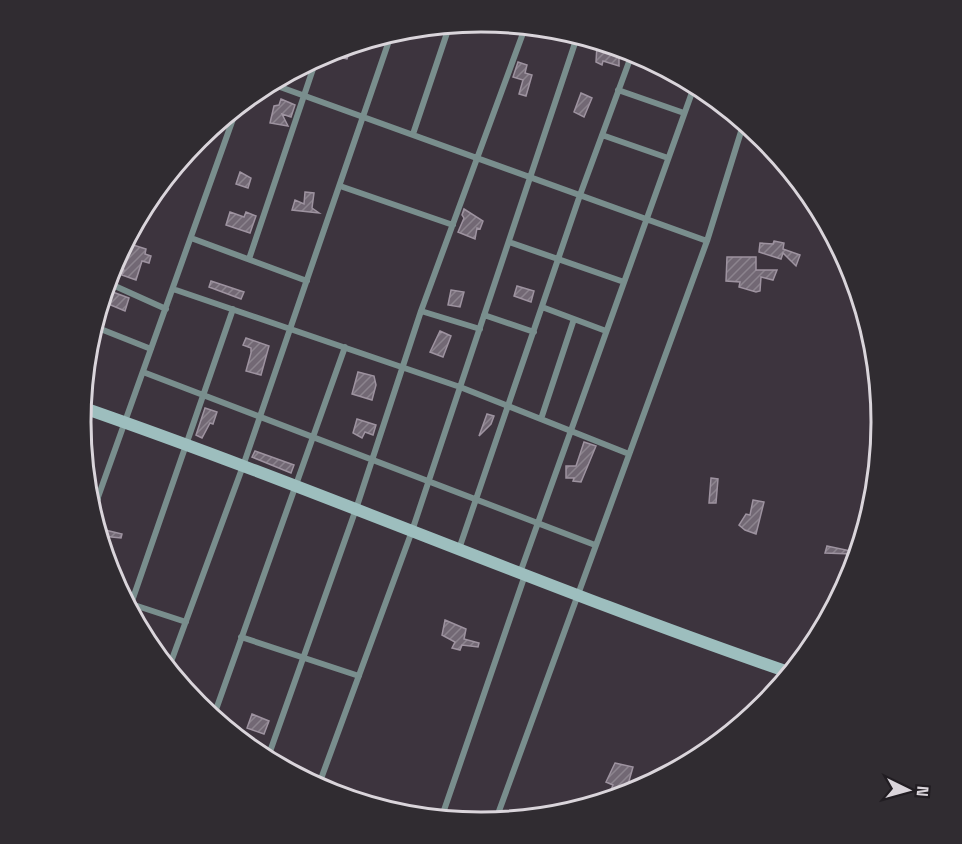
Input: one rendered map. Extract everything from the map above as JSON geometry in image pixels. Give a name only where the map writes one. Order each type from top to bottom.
[{"type":"street","points":[[413,134],[444,33]]},
{"type":"street","points":[[270,751],[356,509],[402,367],[523,34]]},
{"type":"street","points":[[172,661],[261,416],[388,43]]},
{"type":"street","points":[[321,778],[412,531],[575,43]]},
{"type":"street","points":[[459,549],[558,258],[629,61]]},
{"type":"street","points":[[249,259],[313,70]]},
{"type":"street","points":[[281,87],[707,241]]},
{"type":"street","points":[[618,90],[684,113]]},
{"type":"street","points":[[444,811],[523,574],[538,522],[692,93]]},
{"type":"street","points":[[98,499],[232,121]]},
{"type":"street","points":[[499,812],[707,241],[741,131]]},
{"type":"street","points":[[602,135],[668,158]]},
{"type":"street","points":[[340,186],[453,225]]},
{"type":"street","points":[[191,238],[307,281]]},
{"type":"street","points":[[509,242],[624,282]]},
{"type":"street","points":[[115,286],[166,309]]},
{"type":"street","points":[[173,289],[460,387],[629,454]]},
{"type":"street","points":[[542,307],[606,331]]},
{"type":"street","points":[[131,595],[233,309]]},
{"type":"street","points":[[422,311],[480,329]]},
{"type":"street","points":[[484,315],[534,332]]},
{"type":"street","points":[[541,419],[574,319]]},
{"type":"street","points":[[102,329],[152,349]]},
{"type":"street","points":[[216,709],[345,347]]},
{"type":"street","points":[[143,372],[429,479],[596,545]]},
{"type":"street","points":[[91,410],[296,486],[672,632],[783,670]]},
{"type":"street","points":[[137,606],[186,622]]},
{"type":"street","points":[[241,637],[359,676]]},
{"type":"building","points":[[597,49],[619,57],[619,66],[603,61],[602,65],[596,62]]},
{"type":"building","points":[[518,62],[527,65],[525,73],[532,75],[526,96],[519,94],[523,80],[513,77]]},
{"type":"building","points":[[581,93],[592,98],[584,117],[574,112]]},
{"type":"building","points":[[281,99],[295,105],[291,117],[282,114],[288,126],[270,123],[274,106],[279,105]]},
{"type":"building","points":[[240,172],[251,178],[248,188],[236,184]]},
{"type":"building","points":[[305,192],[314,193],[312,208],[319,213],[292,210],[295,200],[304,204]]},
{"type":"building","points":[[464,209],[483,221],[480,229],[477,228],[475,239],[458,232],[464,218],[462,215]]},
{"type":"building","points":[[230,212],[244,217],[246,212],[256,216],[250,233],[226,225]]},
{"type":"building","points":[[774,241],[784,243],[783,249],[800,255],[796,266],[783,253],[781,259],[759,252],[760,243],[773,244]]},
{"type":"building","points":[[133,245],[146,249],[145,254],[151,256],[149,263],[142,261],[136,280],[122,275],[124,270],[122,269]]},
{"type":"building","points":[[727,257],[756,257],[756,270],[777,270],[773,280],[761,277],[760,291],[756,292],[739,287],[740,282],[726,281]]},
{"type":"building","points":[[211,281],[244,292],[241,299],[209,287]]},
{"type":"building","points":[[517,286],[534,291],[531,302],[514,296]]},
{"type":"building","points":[[451,290],[464,292],[460,307],[448,305]]},
{"type":"building","points":[[113,292],[129,298],[125,311],[109,304]]},
{"type":"building","points":[[440,331],[451,336],[443,357],[430,352]]},
{"type":"building","points":[[246,338],[269,346],[261,375],[246,371],[251,348],[243,345]]},
{"type":"building","points":[[358,372],[374,376],[376,385],[372,400],[352,394]]},
{"type":"building","points":[[205,408],[217,412],[213,424],[210,423],[202,438],[196,435]]},
{"type":"building","points":[[487,414],[494,416],[491,424],[479,436]]},
{"type":"building","points":[[357,419],[376,425],[373,435],[365,432],[362,438],[353,433]]},
{"type":"building","points":[[584,442],[596,446],[581,482],[573,481],[574,478],[566,478],[566,466],[576,466]]},
{"type":"building","points":[[255,451],[294,465],[291,473],[252,457]]},
{"type":"building","points":[[711,478],[718,479],[716,503],[709,503]]},
{"type":"building","points":[[753,500],[764,502],[756,534],[739,525],[746,514],[750,515]]},
{"type":"building","points":[[106,530],[122,534],[121,538],[108,537]]},
{"type":"building","points":[[827,546],[850,551],[849,554],[825,553]]},
{"type":"building","points":[[445,620],[466,629],[464,639],[479,643],[478,647],[462,645],[460,650],[452,648],[455,642],[442,635]]},
{"type":"building","points":[[252,714],[269,721],[264,734],[247,728]]},
{"type":"building","points":[[615,763],[633,767],[628,784],[611,791],[613,785],[606,782]]}]
